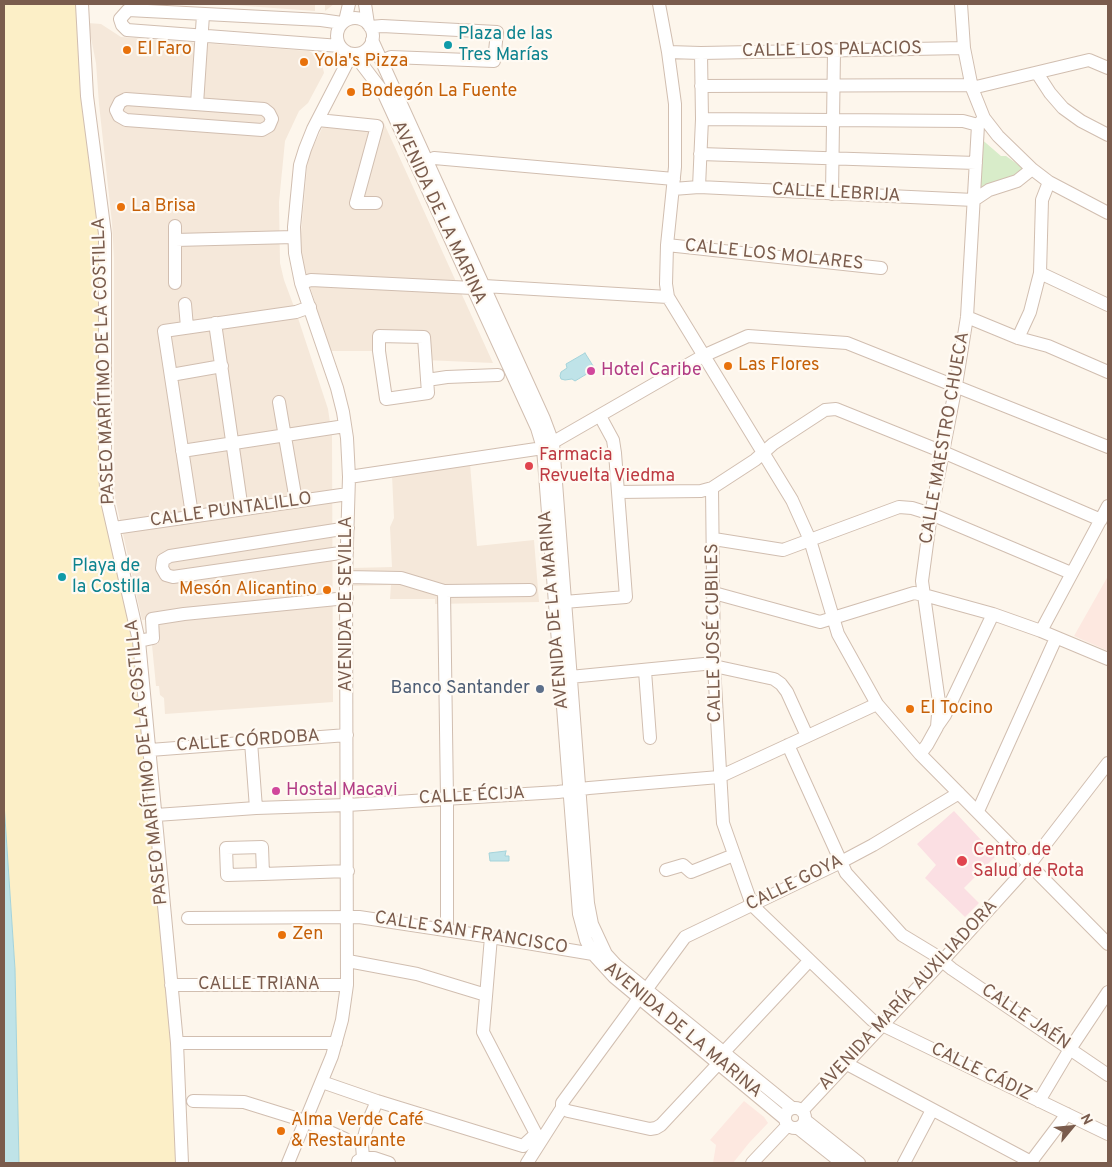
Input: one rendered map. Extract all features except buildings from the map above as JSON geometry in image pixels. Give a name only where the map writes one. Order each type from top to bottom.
[{"type":"street","name":"PASEO MARÍTIMO DE LA COSTILLA","points":[[82,4],[87,96],[105,234],[105,472],[107,501],[139,641],[177,1043],[182,1163]]},
{"type":"street","points":[[347,51],[337,34],[344,22],[349,4]]},
{"type":"street","name":"AVENIDA DE LA MARINA","points":[[366,4],[370,31],[478,287]]},
{"type":"street","points":[[659,4],[675,104],[676,133],[666,284],[668,297],[792,500],[810,540],[838,634],[877,704],[920,754],[1108,944]]},
{"type":"street","points":[[961,4],[964,48],[981,121],[1032,169],[1049,182],[1108,213]]},
{"type":"street","points":[[123,7],[203,14],[344,22],[352,18],[359,19],[370,31],[365,50],[347,51],[128,30],[122,25],[120,20],[123,7]]},
{"type":"street","points":[[197,104],[203,14]]},
{"type":"street","points":[[370,31],[382,26],[497,32],[494,61],[391,57],[382,61]]},
{"type":"street","name":"CALLE LOS PALACIOS","points":[[668,52],[701,54],[964,48]]},
{"type":"street","name":"AVENIDA DE LA MARINA","points":[[347,51],[383,92],[544,419],[564,602],[570,677],[579,914],[586,940],[593,954],[603,967],[642,994],[795,1118],[859,1163]]},
{"type":"street","name":"AVENIDA DE SEVILLA","points":[[288,1163],[322,1082],[336,1042],[342,1020],[347,985],[346,577],[349,477],[345,426],[337,388],[301,283],[294,237],[300,165],[306,146],[347,63],[347,51]]},
{"type":"street","points":[[832,194],[834,51]]},
{"type":"street","points":[[699,187],[702,119],[701,54]]},
{"type":"street","points":[[701,86],[972,87],[1089,60],[1106,62]]},
{"type":"street","points":[[1037,72],[1050,94],[1063,108],[1081,121],[1108,135]]},
{"type":"street","points":[[126,99],[197,104],[264,109],[269,113],[272,120],[269,126],[262,130],[126,120],[119,116],[116,110],[120,102],[126,99]]},
{"type":"street","points":[[702,119],[981,121]]},
{"type":"street","points":[[318,120],[377,126],[356,202],[376,203]]},
{"type":"street","name":"CALLE MAESTRO CHUECA","points":[[920,754],[937,727],[939,702],[922,581],[931,514],[967,317],[976,163],[981,121]]},
{"type":"street","points":[[700,154],[976,163]]},
{"type":"street","name":"CALLE LEBRIJA","points":[[426,162],[434,158],[699,187],[974,200]]},
{"type":"street","points":[[974,200],[989,190],[1017,181],[1032,169]]},
{"type":"street","points":[[1018,338],[1030,312],[1040,273],[1042,200],[1049,182]]},
{"type":"street","points":[[175,226],[175,284]]},
{"type":"street","points":[[175,240],[294,237]]},
{"type":"street","name":"CALLE LOS MOLARES","points":[[668,245],[881,268]]},
{"type":"street","points":[[1040,273],[1108,305]]},
{"type":"street","points":[[301,283],[311,280],[668,297]]},
{"type":"street","points":[[185,304],[187,327]]},
{"type":"street","points":[[192,508],[164,330],[296,312],[310,307]]},
{"type":"street","points":[[967,317],[1018,338],[1048,346],[1108,372]]},
{"type":"street","points":[[215,322],[241,503]]},
{"type":"street","points":[[379,336],[424,337],[427,380],[428,393],[386,399],[379,336]]},
{"type":"street","points":[[349,477],[548,445],[703,356],[748,336],[847,343],[1108,447]]},
{"type":"street","points":[[171,375],[222,366]]},
{"type":"street","points":[[427,380],[447,377],[498,375]]},
{"type":"street","points":[[279,402],[295,495]]},
{"type":"street","points":[[618,492],[702,491],[712,488],[825,410],[836,409],[943,452],[1101,520]]},
{"type":"street","points":[[564,602],[626,597],[613,440],[600,416]]},
{"type":"street","points":[[182,452],[345,426]]},
{"type":"street","name":"AVENIDA DE LA MARINA","points":[[548,445],[574,790],[588,903],[592,924],[606,954],[642,994]]},
{"type":"street","name":"CALLE JOSÉ CUBILES","points":[[712,488],[714,664],[723,823],[752,905]]},
{"type":"street","name":"CALLE PUNTALILLO","points":[[114,528],[348,494]]},
{"type":"street","points":[[1041,631],[1108,506]]},
{"type":"street","points":[[714,540],[783,550],[899,507],[912,508],[931,514],[1071,572]]},
{"type":"street","points":[[347,552],[173,577],[166,575],[162,568],[163,560],[170,556],[348,528]]},
{"type":"street","points":[[346,577],[401,578],[444,591],[530,590]]},
{"type":"street","points":[[444,591],[447,930]]},
{"type":"street","points":[[714,593],[820,622],[914,593],[993,614],[1041,631],[1108,659]]},
{"type":"street","points":[[139,641],[153,638],[152,619],[184,614],[347,598]]},
{"type":"street","points":[[937,727],[945,716],[993,614]]},
{"type":"street","points":[[978,811],[1056,638]]},
{"type":"street","points":[[570,677],[714,664],[774,680],[781,684],[788,692],[807,736]]},
{"type":"street","points":[[645,670],[650,738]]},
{"type":"street","points":[[720,778],[877,704]]},
{"type":"street","name":"CALLE CÓRDOBA","points":[[150,750],[347,735]]},
{"type":"street","points":[[251,742],[256,808]]},
{"type":"street","name":"CALLE JAÉN","points":[[788,745],[846,873],[902,935],[1108,1075]]},
{"type":"street","name":"AVENIDA MARÍA AUXILIADORA","points":[[752,1163],[847,1064],[1030,864],[1108,763]]},
{"type":"street","name":"CALLE ÉCIJA","points":[[156,815],[256,808],[347,805],[720,778]]},
{"type":"street","name":"CALLE GOYA","points":[[534,1161],[538,1137],[562,1108],[562,1103],[685,937],[842,862],[959,793]]},
{"type":"street","points":[[666,870],[683,865],[691,872],[734,855]]},
{"type":"street","points":[[263,874],[348,870]]},
{"type":"street","name":"CALLE CÁDIZ","points":[[752,905],[809,961],[872,1020],[881,1026],[1108,1134]]},
{"type":"street","name":"CALLE SAN FRANCISCO","points":[[188,918],[360,917],[491,936],[593,954]]},
{"type":"street","points":[[322,1082],[376,1101],[523,1146],[538,1137],[483,1032],[491,936]]},
{"type":"street","points":[[348,961],[417,974],[486,995]]},
{"type":"street","points":[[562,1108],[568,1111],[650,1129],[656,1128],[809,961]]},
{"type":"street","name":"CALLE TRIANA","points":[[171,984],[347,985]]},
{"type":"street","points":[[1039,1101],[1070,1049],[1108,992]]},
{"type":"street","points":[[177,1043],[336,1042]]},
{"type":"street","points":[[847,1064],[1032,1163],[1068,1114]]},
{"type":"street","points":[[193,1101],[244,1102],[305,1121],[346,1139]]},
{"type":"street","points":[[376,1101],[362,1145],[360,1160],[374,1158],[389,1163]]},
{"type":"street","points":[[904,1163],[932,1110]]},
{"type":"street","name":"AVENIDA DE LA MARINA","points":[[795,1118],[842,1163]]},
{"type":"shaded area","points":[[218,4],[334,4],[325,11],[325,5],[315,5],[315,11]]},
{"type":"shaded area","points":[[88,23],[101,24],[121,37],[309,51],[318,56],[322,64],[324,73],[308,103],[299,111],[285,141],[279,202],[280,263],[284,280],[328,409],[332,436],[333,702],[165,714],[164,698],[160,695],[159,686],[156,686],[152,645],[158,644],[156,624],[163,618],[142,620],[114,493],[114,258],[96,63]]},
{"type":"shaded area","points":[[328,116],[383,121],[493,363],[425,360],[424,337],[380,336],[379,351],[330,351],[304,267],[300,244],[308,157]]},
{"type":"shaded area","points":[[470,464],[477,546],[534,540],[539,602],[435,604],[435,599],[390,599],[391,585],[351,586],[353,568],[392,567],[390,527],[394,518],[392,475]]},
{"type":"shaded area","points":[[1108,576],[1108,651],[1074,636]]},
{"type":"shaded area","name":"Centro de Salud de Rota","points":[[954,811],[996,856],[964,888],[979,903],[965,917],[925,878],[936,865],[917,844]]},
{"type":"shaded area","points":[[744,1101],[764,1117],[768,1123],[733,1163],[713,1163],[716,1145],[710,1140]]},
{"type":"green space","points":[[979,137],[1001,156],[1006,156],[1027,171],[978,192]]},
{"type":"sand","name":"Playa de la Costilla","points":[[4,4],[77,4],[100,236],[101,441],[131,623],[169,984],[178,1163],[19,1163],[15,969],[4,803]]},
{"type":"water","points":[[585,353],[595,369],[575,381],[572,379],[561,379],[561,372],[567,368],[566,364]]},
{"type":"water","points":[[4,803],[15,969],[19,1163],[4,1163]]},
{"type":"water","points":[[506,851],[505,856],[509,856],[509,861],[490,861],[489,853]]},
{"type":"place","name":"Plaza de las Tres Marías","points":[[448,45]]},
{"type":"place","name":"El Faro","points":[[127,50]]},
{"type":"place","name":"Yola's Pizza","points":[[304,62]]},
{"type":"place","name":"Bodegón La Fuente","points":[[351,92]]},
{"type":"place","name":"La Brisa","points":[[121,207]]},
{"type":"place","name":"Las Flores","points":[[728,366]]},
{"type":"place","name":"Hotel Caribe","points":[[591,371]]},
{"type":"place","name":"Farmacia Revuelta Viedma","points":[[529,466]]},
{"type":"place","name":"Playa de la Costilla","points":[[62,577]]},
{"type":"place","name":"Mesón Alicantino","points":[[327,590]]},
{"type":"place","name":"Banco Santander","points":[[540,689]]},
{"type":"place","name":"El Tocino","points":[[910,709]]},
{"type":"place","name":"Hostal Macavi","points":[[276,791]]},
{"type":"place","name":"Centro de Salud de Rota","points":[[962,861]]},
{"type":"place","name":"Zen","points":[[282,935]]},
{"type":"place","name":"Alma Verde Café & Restaurante","points":[[281,1131]]}]
